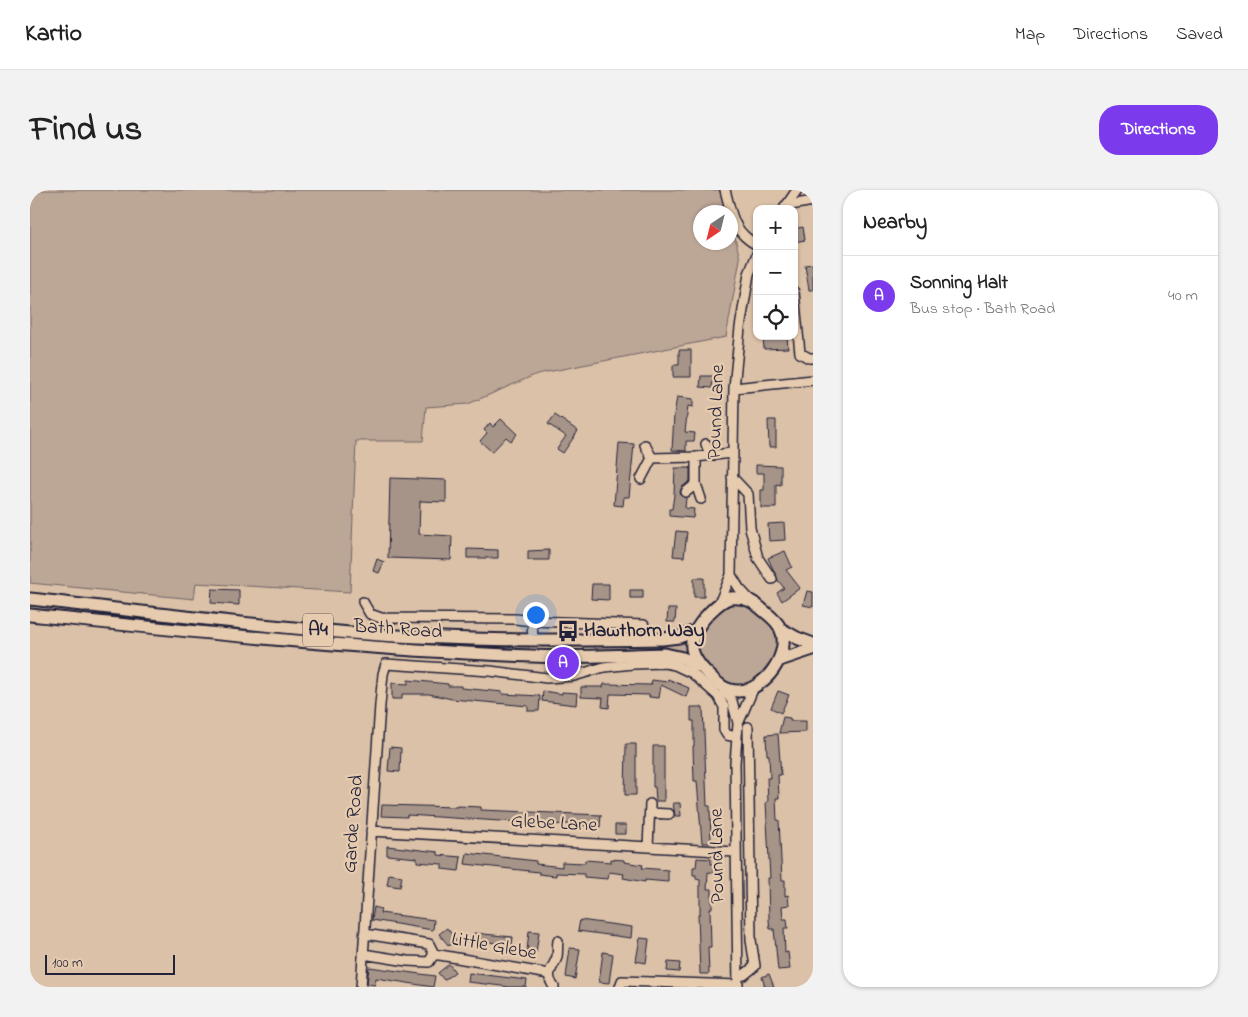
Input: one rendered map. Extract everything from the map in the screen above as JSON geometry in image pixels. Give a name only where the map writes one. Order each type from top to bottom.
[{"type":"main road","points":[[781,628],[784,642],[780,660],[754,687],[740,691],[722,687],[702,668],[694,657],[691,648],[695,631],[719,604],[730,598],[750,600],[781,628],[796,638],[813,644]]},
{"type":"main road","name":"Bath Road","points":[[30,599],[329,632],[423,637],[533,640],[668,639],[695,631]]},
{"type":"main road","name":"Bath Road","points":[[30,615],[303,642],[535,656],[665,654],[683,658],[702,668]]},
{"type":"main road","points":[[533,640],[535,656]]},
{"type":"main road","points":[[780,660],[813,649]]},
{"type":"street","points":[[725,190],[735,225],[740,234],[753,242]]},
{"type":"street","points":[[786,205],[797,190]]},
{"type":"street","points":[[796,205],[813,201]]},
{"type":"street","name":"Pound Lane","points":[[719,604],[730,575],[734,388],[740,328],[749,274],[753,264]]},
{"type":"street","points":[[794,295],[800,353],[813,358]]},
{"type":"street","points":[[734,388],[813,380]]},
{"type":"street","points":[[706,444],[710,456]]},
{"type":"street","points":[[646,446],[652,458]]},
{"type":"street","points":[[652,458],[696,457],[732,453]]},
{"type":"street","points":[[696,457],[696,484],[701,499]]},
{"type":"street","points":[[641,479],[652,458]]},
{"type":"street","points":[[732,477],[748,494],[750,528],[758,558],[772,579]]},
{"type":"street","points":[[686,492],[696,484]]},
{"type":"street","points":[[730,575],[750,600]]},
{"type":"street","points":[[363,602],[370,614],[382,618],[516,619],[644,625]]},
{"type":"street","points":[[532,621],[533,640]]},
{"type":"street","name":"Garde Road","points":[[361,987],[380,705],[383,674],[386,664],[490,671],[547,678],[574,676],[587,671],[614,666],[665,663],[675,665],[692,673],[718,696],[724,707],[724,730],[727,735],[737,737]]},
{"type":"street","name":"Pound Lane","points":[[722,687],[732,701],[738,724]]},
{"type":"street","name":"Pound Lane","points":[[738,983],[735,763],[738,724],[754,687]]},
{"type":"street","points":[[620,987],[622,981],[738,983],[755,966],[751,940],[748,727]]},
{"type":"street","points":[[735,763],[749,764]]},
{"type":"street","points":[[648,846],[650,808],[669,814]]},
{"type":"street","name":"Glebe Lane","points":[[371,831],[735,852]]},
{"type":"street","name":"Little Glebe","points":[[365,934],[429,944],[434,954]]},
{"type":"street","name":"Little Glebe","points":[[554,987],[549,974],[556,958],[558,940]]},
{"type":"street","name":"Little Glebe","points":[[363,954],[407,962],[429,962],[434,954]]},
{"type":"street","name":"Little Glebe","points":[[434,954],[549,974]]},
{"type":"shaded area","points":[[30,190],[722,190],[726,205],[693,205],[693,250],[738,250],[740,259],[726,337],[537,374],[468,404],[426,407],[423,441],[356,441],[350,592],[196,583],[194,599],[30,583]]},
{"type":"shaded area","points":[[30,604],[527,645],[529,647],[528,650],[404,645],[278,635],[30,611]]},
{"type":"shaded area","points":[[734,604],[745,606],[755,612],[771,626],[778,637],[777,652],[770,663],[753,680],[740,685],[730,684],[722,679],[702,658],[698,646],[701,635],[708,624],[722,610]]},
{"type":"shaded area","points":[[686,641],[686,653],[668,650],[599,650],[593,647],[542,647],[541,645],[671,644]]},
{"type":"building","points":[[803,227],[805,240],[798,241],[798,228]]},
{"type":"building","points":[[813,264],[813,290],[809,290],[805,265]]},
{"type":"building","points":[[763,340],[787,340],[788,348],[764,349]]},
{"type":"building","points":[[679,350],[691,350],[691,377],[673,377],[673,365],[679,365]]},
{"type":"building","points":[[701,376],[713,376],[712,388],[700,387]]},
{"type":"building","points":[[677,397],[693,399],[693,407],[688,406],[685,432],[695,433],[694,441],[686,441],[686,451],[672,450]]},
{"type":"building","points":[[555,415],[578,431],[563,453],[557,449],[566,436],[548,424]]},
{"type":"building","points":[[501,419],[517,434],[511,441],[506,437],[492,452],[480,441],[487,433],[484,430],[490,423],[493,427]]},
{"type":"building","points":[[768,420],[776,420],[776,447],[769,447]]},
{"type":"building","points":[[619,443],[634,444],[629,497],[624,497],[623,506],[614,505]]},
{"type":"building","points":[[756,465],[781,466],[781,485],[776,484],[776,508],[761,508],[761,490],[764,490],[764,473],[756,473]]},
{"type":"building","points":[[675,468],[690,468],[690,481],[682,487],[680,492],[681,496],[686,498],[685,508],[694,509],[693,518],[669,516],[669,509],[672,509],[674,495]]},
{"type":"building","points":[[390,478],[446,480],[446,502],[420,501],[419,534],[452,536],[451,560],[388,558]]},
{"type":"building","points":[[784,523],[785,540],[769,541],[768,524]]},
{"type":"building","points":[[676,531],[687,532],[684,557],[673,556]]},
{"type":"building","points":[[467,549],[498,550],[498,558],[467,558]]},
{"type":"building","points":[[549,550],[549,560],[528,560],[528,551]]},
{"type":"building","points":[[785,551],[792,567],[786,570],[800,588],[782,601],[777,593],[784,588],[778,580],[768,558]]},
{"type":"building","points":[[377,559],[384,562],[379,573],[373,571]]},
{"type":"building","points":[[694,578],[704,578],[704,597],[694,597]]},
{"type":"building","points":[[592,584],[609,584],[609,600],[591,599]]},
{"type":"building","points":[[212,589],[239,590],[239,605],[211,603]]},
{"type":"building","points":[[630,590],[643,590],[643,598],[630,598]]},
{"type":"building","points":[[807,591],[813,592],[813,607],[803,605]]},
{"type":"building","points":[[668,609],[676,609],[675,622],[667,622]]},
{"type":"building","points":[[668,679],[689,688],[686,697],[661,685],[659,698],[649,697],[650,695],[610,694],[609,708],[602,707],[603,698],[581,697],[581,687],[603,687],[604,684],[651,685],[652,680],[667,682]]},
{"type":"building","points":[[408,680],[503,692],[502,694],[540,696],[539,711],[528,711],[528,706],[452,699],[429,694],[402,694],[402,699],[392,699],[392,683],[408,684]]},
{"type":"building","points":[[543,691],[562,694],[562,692],[577,693],[576,705],[542,701]]},
{"type":"building","points":[[778,691],[789,695],[781,713],[771,708]]},
{"type":"building","points":[[691,707],[703,707],[707,806],[710,806],[711,843],[702,843],[697,781],[694,781],[694,721],[691,721]]},
{"type":"building","points":[[783,717],[790,718],[790,721],[806,721],[806,732],[779,733]]},
{"type":"building","points":[[778,734],[781,775],[778,775],[779,798],[776,798],[777,820],[779,820],[782,880],[785,880],[785,896],[788,895],[789,905],[782,906],[783,919],[787,919],[788,928],[784,928],[785,953],[788,952],[790,969],[778,970],[774,929],[770,929],[769,920],[768,878],[770,878],[766,802],[768,802],[767,778],[770,778],[766,735]]},
{"type":"building","points":[[626,744],[636,744],[636,795],[625,795]]},
{"type":"building","points":[[653,746],[664,746],[664,801],[656,801],[655,787],[653,787]]},
{"type":"building","points":[[390,747],[401,748],[400,772],[388,771]]},
{"type":"building","points":[[673,803],[680,803],[681,816],[675,816]]},
{"type":"building","points":[[382,805],[481,807],[481,810],[601,815],[600,827],[567,824],[542,825],[407,815],[407,817],[381,816]]},
{"type":"building","points":[[615,825],[626,825],[626,834],[615,834]]},
{"type":"building","points":[[387,846],[438,852],[438,855],[461,857],[459,871],[442,869],[442,864],[417,862],[417,858],[387,855]]},
{"type":"building","points":[[467,853],[536,861],[536,864],[562,867],[562,862],[585,863],[585,860],[611,862],[611,859],[624,860],[624,862],[643,865],[642,868],[668,870],[668,882],[645,880],[645,882],[623,878],[624,874],[609,872],[608,879],[584,877],[584,874],[556,873],[556,876],[539,874],[539,872],[465,864]]},
{"type":"building","points":[[697,858],[711,859],[711,864],[714,865],[714,873],[708,872],[707,889],[712,889],[712,908],[710,908],[711,947],[708,947],[709,974],[700,974],[698,914],[700,914],[700,880],[696,879],[696,875],[693,875],[693,867],[696,867]]},
{"type":"building","points":[[389,874],[402,876],[400,887],[387,885]]},
{"type":"building","points":[[374,907],[381,909],[380,913],[434,920],[433,930],[372,920]]},
{"type":"building","points":[[580,920],[632,927],[631,938],[578,931]]},
{"type":"building","points":[[447,928],[456,940],[449,946],[439,934]]},
{"type":"building","points":[[529,931],[539,932],[536,953],[527,951]]},
{"type":"building","points":[[474,933],[513,937],[512,945],[473,940]]},
{"type":"building","points":[[640,938],[649,939],[646,963],[636,961]]},
{"type":"building","points":[[570,948],[580,949],[575,979],[566,977]]},
{"type":"building","points":[[603,952],[613,954],[609,983],[599,982]]},
{"type":"building","points":[[668,962],[680,963],[679,972],[667,971]]},
{"type":"building","points":[[449,964],[455,972],[444,980],[438,973]]},
{"type":"building","points":[[369,967],[435,976],[433,987],[376,978],[375,985],[367,984]]},
{"type":"building","points":[[469,973],[527,980],[526,987],[468,982]]},
{"type":"building","points":[[769,974],[774,987],[765,987],[762,977]]},
{"type":"place","name":"Hawthorn Way","points":[[568,631]]},
{"type":"place","name":"Sonning Halt","points":[[563,663]]}]
